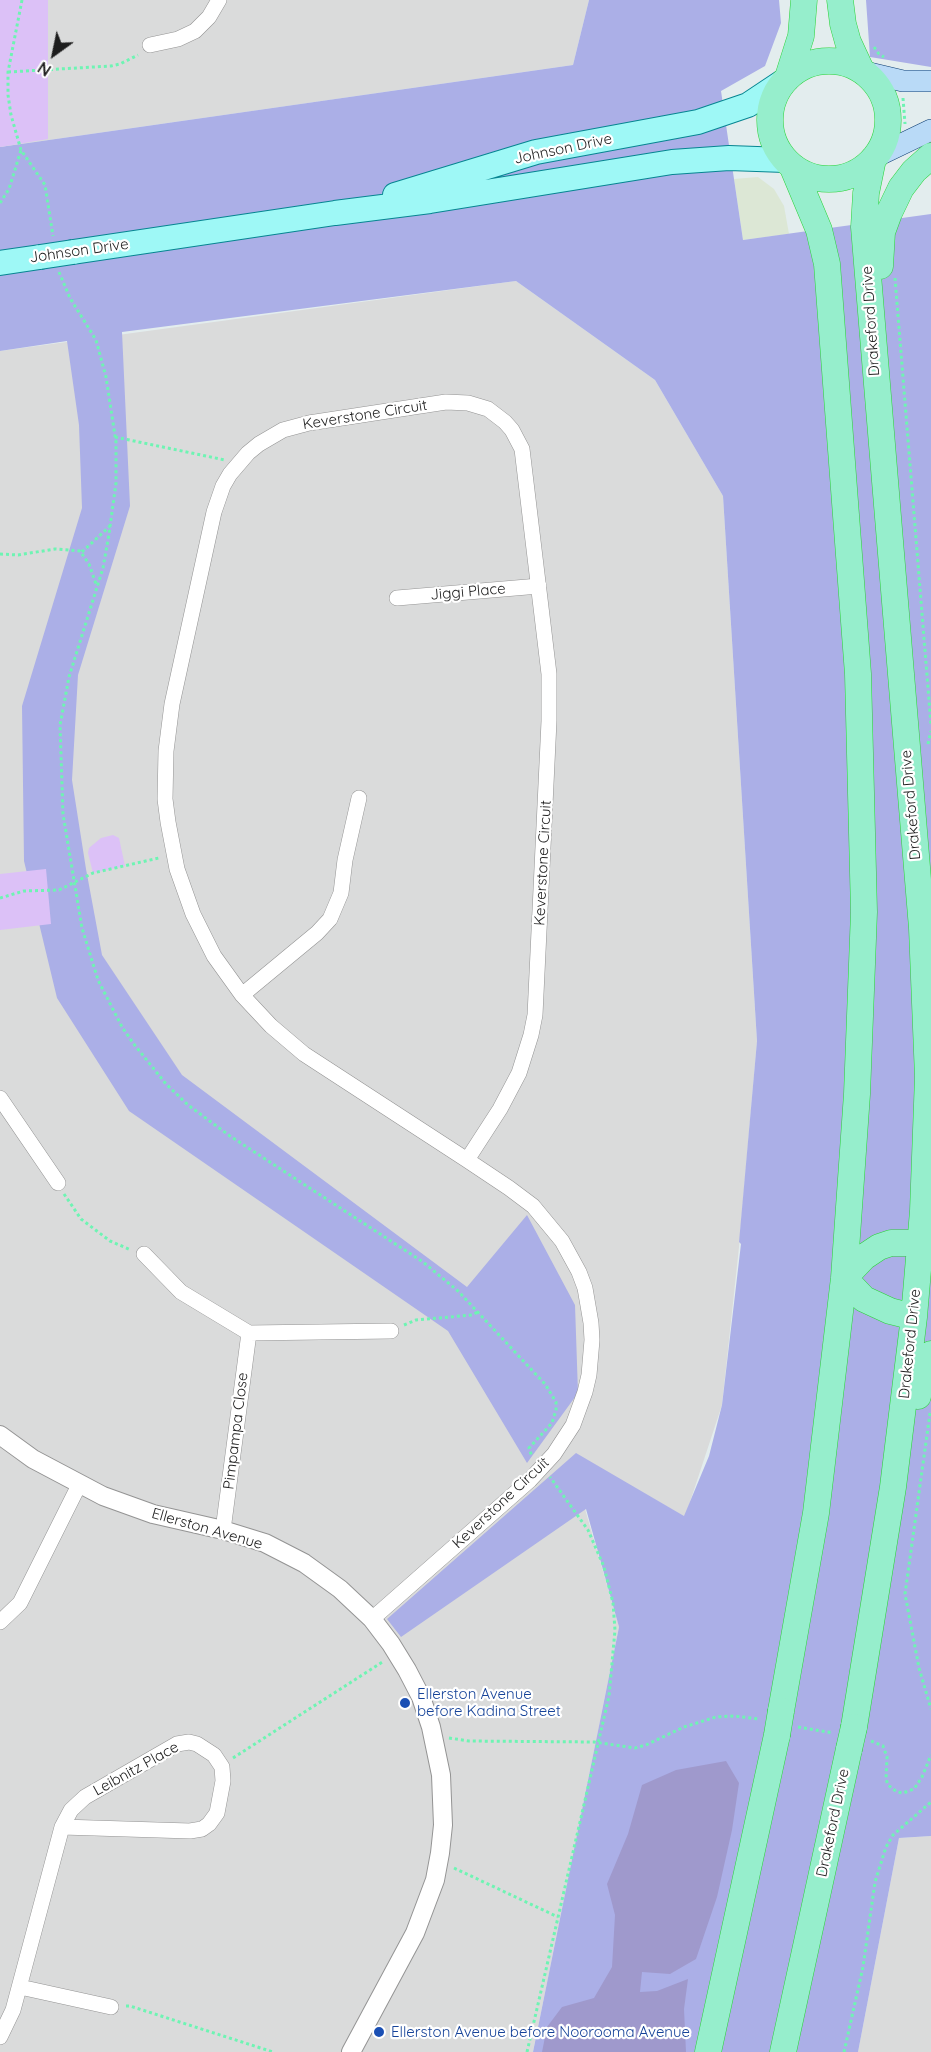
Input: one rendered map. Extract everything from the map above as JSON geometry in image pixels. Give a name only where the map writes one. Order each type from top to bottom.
[{"type":"highway","points":[[708,2052],[779,1723],[816,1513],[844,1278],[857,1094],[864,912],[858,674],[827,264],[819,230],[772,133],[771,113],[776,95],[787,78],[801,36],[804,0]]},
{"type":"highway","points":[[789,164],[820,178],[840,178],[858,171],[874,158],[883,144],[888,129],[888,113],[884,97],[876,84],[863,71],[848,42],[840,0]]},
{"type":"highway","points":[[787,78],[801,68],[816,62],[832,61],[863,71]]},
{"type":"highway","points":[[870,314],[881,294],[880,252],[882,232],[888,213],[901,188],[914,171],[931,156]]},
{"type":"highway","name":"Drakeford Drive","points":[[783,2052],[851,1738],[922,1317],[926,1245],[929,1083],[922,927],[864,227],[866,193],[874,158]]},
{"type":"highway","points":[[844,1278],[864,1257],[879,1247],[891,1243],[926,1245]]},
{"type":"highway","points":[[844,1278],[864,1299],[890,1311],[922,1317]]},
{"type":"highway","points":[[894,1486],[908,1459],[922,1370],[931,1354]]},
{"type":"main road","points":[[863,71],[903,81],[931,81]]},
{"type":"main road","name":"Johnson Drive","points":[[335,213],[536,152],[698,122],[748,105],[787,78]]},
{"type":"main road","points":[[874,158],[931,129]]},
{"type":"main road","name":"Johnson Drive","points":[[0,263],[430,201],[672,162],[729,158],[789,164]]},
{"type":"street","points":[[150,45],[178,39],[195,31],[209,17],[219,0]]},
{"type":"street","name":"Keverstone Circuit","points":[[372,1619],[530,1480],[554,1454],[573,1425],[589,1375],[592,1340],[587,1301],[579,1272],[562,1241],[533,1206],[304,1054],[271,1026],[242,995],[214,956],[193,914],[177,868],[165,799],[165,751],[172,704],[214,512],[223,486],[237,466],[259,444],[283,430],[309,423],[446,402],[468,403],[488,409],[512,430],[522,449],[549,674],[549,721],[535,1015],[519,1073],[500,1109],[466,1160]]},
{"type":"street","name":"Jiggi Place","points":[[397,598],[539,586]]},
{"type":"street","points":[[242,995],[317,933],[330,919],[341,893],[345,860],[359,798]]},
{"type":"street","points":[[0,1098],[58,1183]]},
{"type":"street","points":[[144,1254],[181,1292],[249,1333],[392,1332]]},
{"type":"street","name":"Pimpampa Close","points":[[223,1530],[249,1333]]},
{"type":"street","name":"Ellerston Avenue","points":[[0,1435],[33,1459],[104,1496],[153,1514],[223,1530],[265,1544],[304,1563],[340,1589],[372,1619],[389,1659],[421,1697],[431,1726],[441,1775],[443,1825],[435,1881],[415,1933],[351,2052]]},
{"type":"street","points":[[0,1622],[20,1604],[80,1485]]},
{"type":"street","name":"Leibnitz Place","points":[[0,2037],[13,2010],[62,1827],[71,1810],[85,1797],[177,1744],[189,1742],[197,1744],[214,1755],[222,1767],[223,1781],[217,1813],[202,1829],[189,1832],[62,1827]]},
{"type":"street","points":[[20,1987],[111,2007]]},
{"type":"path","points":[[869,39],[879,54],[886,58]]},
{"type":"path","points":[[8,72],[120,64],[136,57],[150,45]]},
{"type":"path","points":[[0,203],[9,189],[21,150]]},
{"type":"path","points":[[894,268],[931,725]]},
{"type":"path","points":[[115,437],[222,459],[237,466]]},
{"type":"path","points":[[82,552],[111,525]]},
{"type":"path","points":[[0,554],[18,555],[55,549],[82,552],[97,586]]},
{"type":"path","points":[[0,898],[24,891],[59,890],[93,873],[174,855]]},
{"type":"path","points":[[58,1183],[81,1219],[110,1242],[144,1254]]},
{"type":"path","points":[[392,1332],[416,1320],[472,1315],[478,1312]]},
{"type":"path","points":[[931,1406],[905,1594],[919,1668],[931,1709]]},
{"type":"path","points":[[542,1482],[554,1470]]},
{"type":"path","points":[[229,1761],[389,1659]]},
{"type":"path","points":[[448,1738],[468,1741],[598,1743]]},
{"type":"path","points":[[844,2052],[863,1966],[875,1882],[886,1847],[893,1835],[931,1802]]},
{"type":"path","points":[[452,1867],[558,1917]]},
{"type":"path","points":[[111,2007],[130,2006],[273,2052]]},
{"type":"shaded area","points":[[0,0],[589,0],[573,65],[0,147]]},
{"type":"shaded area","points":[[0,0],[48,0],[48,139],[0,147]]},
{"type":"shaded area","points":[[589,0],[779,0],[781,23],[765,66],[721,91],[743,240],[931,214],[931,1836],[899,1838],[858,2052],[533,2052],[619,1627],[586,1509],[401,1637],[387,1619],[576,1453],[684,1516],[709,1456],[722,1405],[741,1244],[739,1242],[757,1041],[723,496],[655,380],[516,281],[122,332],[130,506],[78,675],[72,780],[102,955],[182,1075],[467,1287],[527,1215],[575,1305],[578,1393],[527,1463],[448,1331],[129,1111],[57,998],[24,861],[22,706],[82,508],[79,425],[67,341],[0,351],[0,147],[573,65]]},
{"type":"shaded area","points":[[866,0],[931,0],[931,67],[870,57]]},
{"type":"shaded area","points":[[758,177],[774,189],[784,206],[789,234],[743,240],[734,179]]},
{"type":"shaded area","points":[[516,281],[655,380],[723,496],[757,1041],[722,1405],[685,1517],[576,1454],[585,1509],[619,1627],[533,2052],[0,2052],[0,351]]},
{"type":"shaded area","points":[[113,835],[119,838],[125,866],[93,873],[89,848],[101,838]]},
{"type":"shaded area","points":[[46,869],[51,924],[0,930],[0,874]]},
{"type":"shaded area","points":[[726,1761],[739,1783],[732,1830],[717,1897],[696,1959],[670,1974],[642,1972],[640,1992],[657,1991],[688,1979],[684,2009],[686,2052],[542,2052],[547,2027],[562,2007],[594,1998],[612,1967],[615,1915],[607,1884],[628,1834],[642,1785],[676,1770]]},
{"type":"shaded area","points":[[931,1836],[931,2052],[858,2052],[899,1838]]},
{"type":"place","name":"Ellerston Avenue before Kadina Street","points":[[405,1703]]},
{"type":"place","name":"Ellerston Avenue before Noorooma Avenue","points":[[379,2032]]}]
